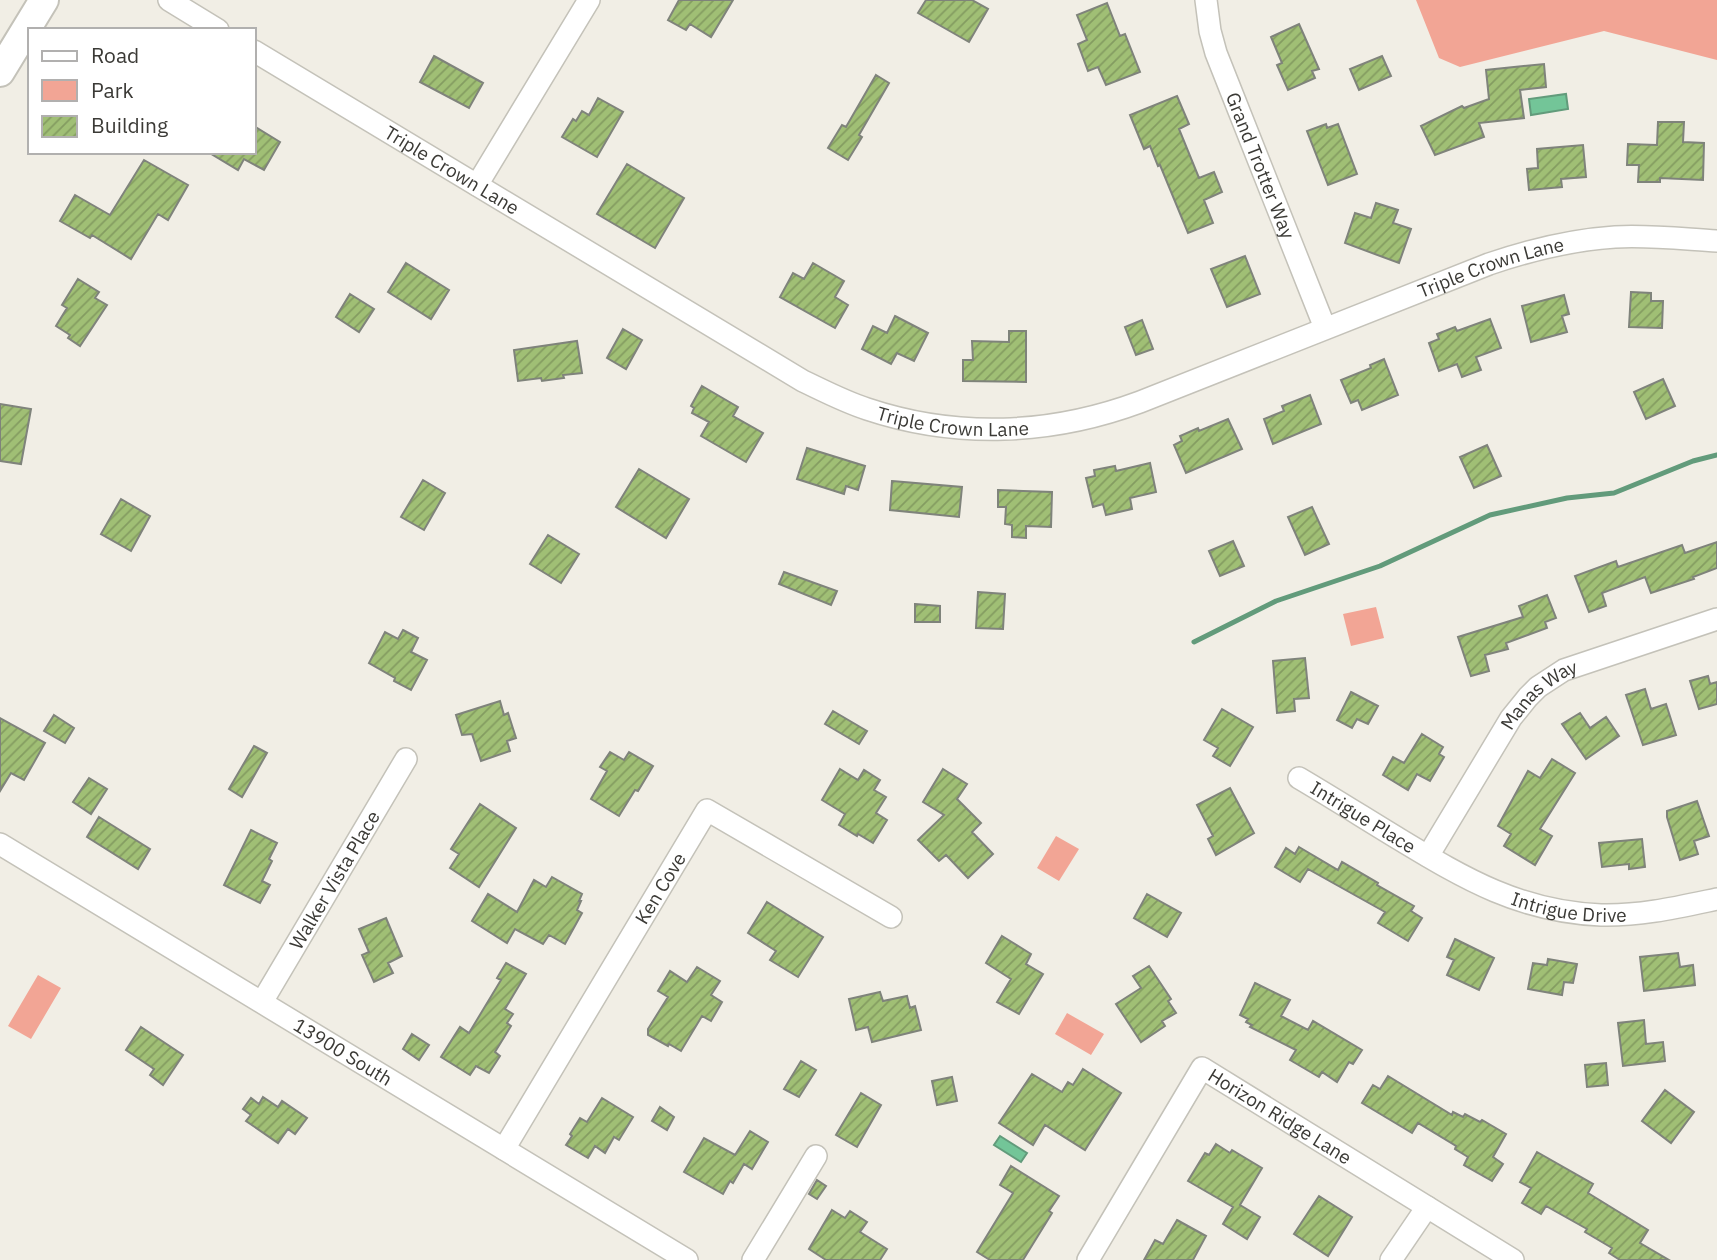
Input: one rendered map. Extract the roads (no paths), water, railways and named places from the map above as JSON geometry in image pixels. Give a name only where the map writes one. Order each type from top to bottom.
[{"type":"street","points":[[0,72],[44,0]]},
{"type":"street","points":[[169,0],[215,28]]},
{"type":"street","points":[[477,185],[589,0]]},
{"type":"street","name":"Grand Trotter Way","points":[[1206,0],[1216,53],[1325,328]]},
{"type":"street","name":"Triple Crown Lane","points":[[256,52],[803,381],[866,409],[933,425],[1001,430],[1036,428],[1093,418],[1140,402],[1489,264],[1538,249],[1615,237],[1717,241]]},
{"type":"street","name":"Manas Way","points":[[1428,856],[1511,718],[1538,687],[1571,667],[1717,619]]},
{"type":"street","name":"Walker Vista Place","points":[[262,1002],[406,759]]},
{"type":"street","name":"Intrigue Place","points":[[1299,778],[1428,856]]},
{"type":"street","name":"Ken Cove","points":[[504,1149],[707,810],[891,917]]},
{"type":"street","name":"13900 South","points":[[0,844],[687,1260]]},
{"type":"street","name":"Intrigue Drive","points":[[1428,856],[1507,897],[1569,912],[1633,914],[1717,899]]},
{"type":"street","name":"Horizon Ridge Lane","points":[[1088,1260],[1202,1068],[1513,1260]]},
{"type":"street","points":[[753,1260],[816,1156]]},
{"type":"street","points":[[1391,1260],[1427,1206]]},
{"type":"waterway","points":[[1194,642],[1276,601],[1380,566],[1490,515],[1567,498],[1614,493],[1693,461],[1717,455]]}]
